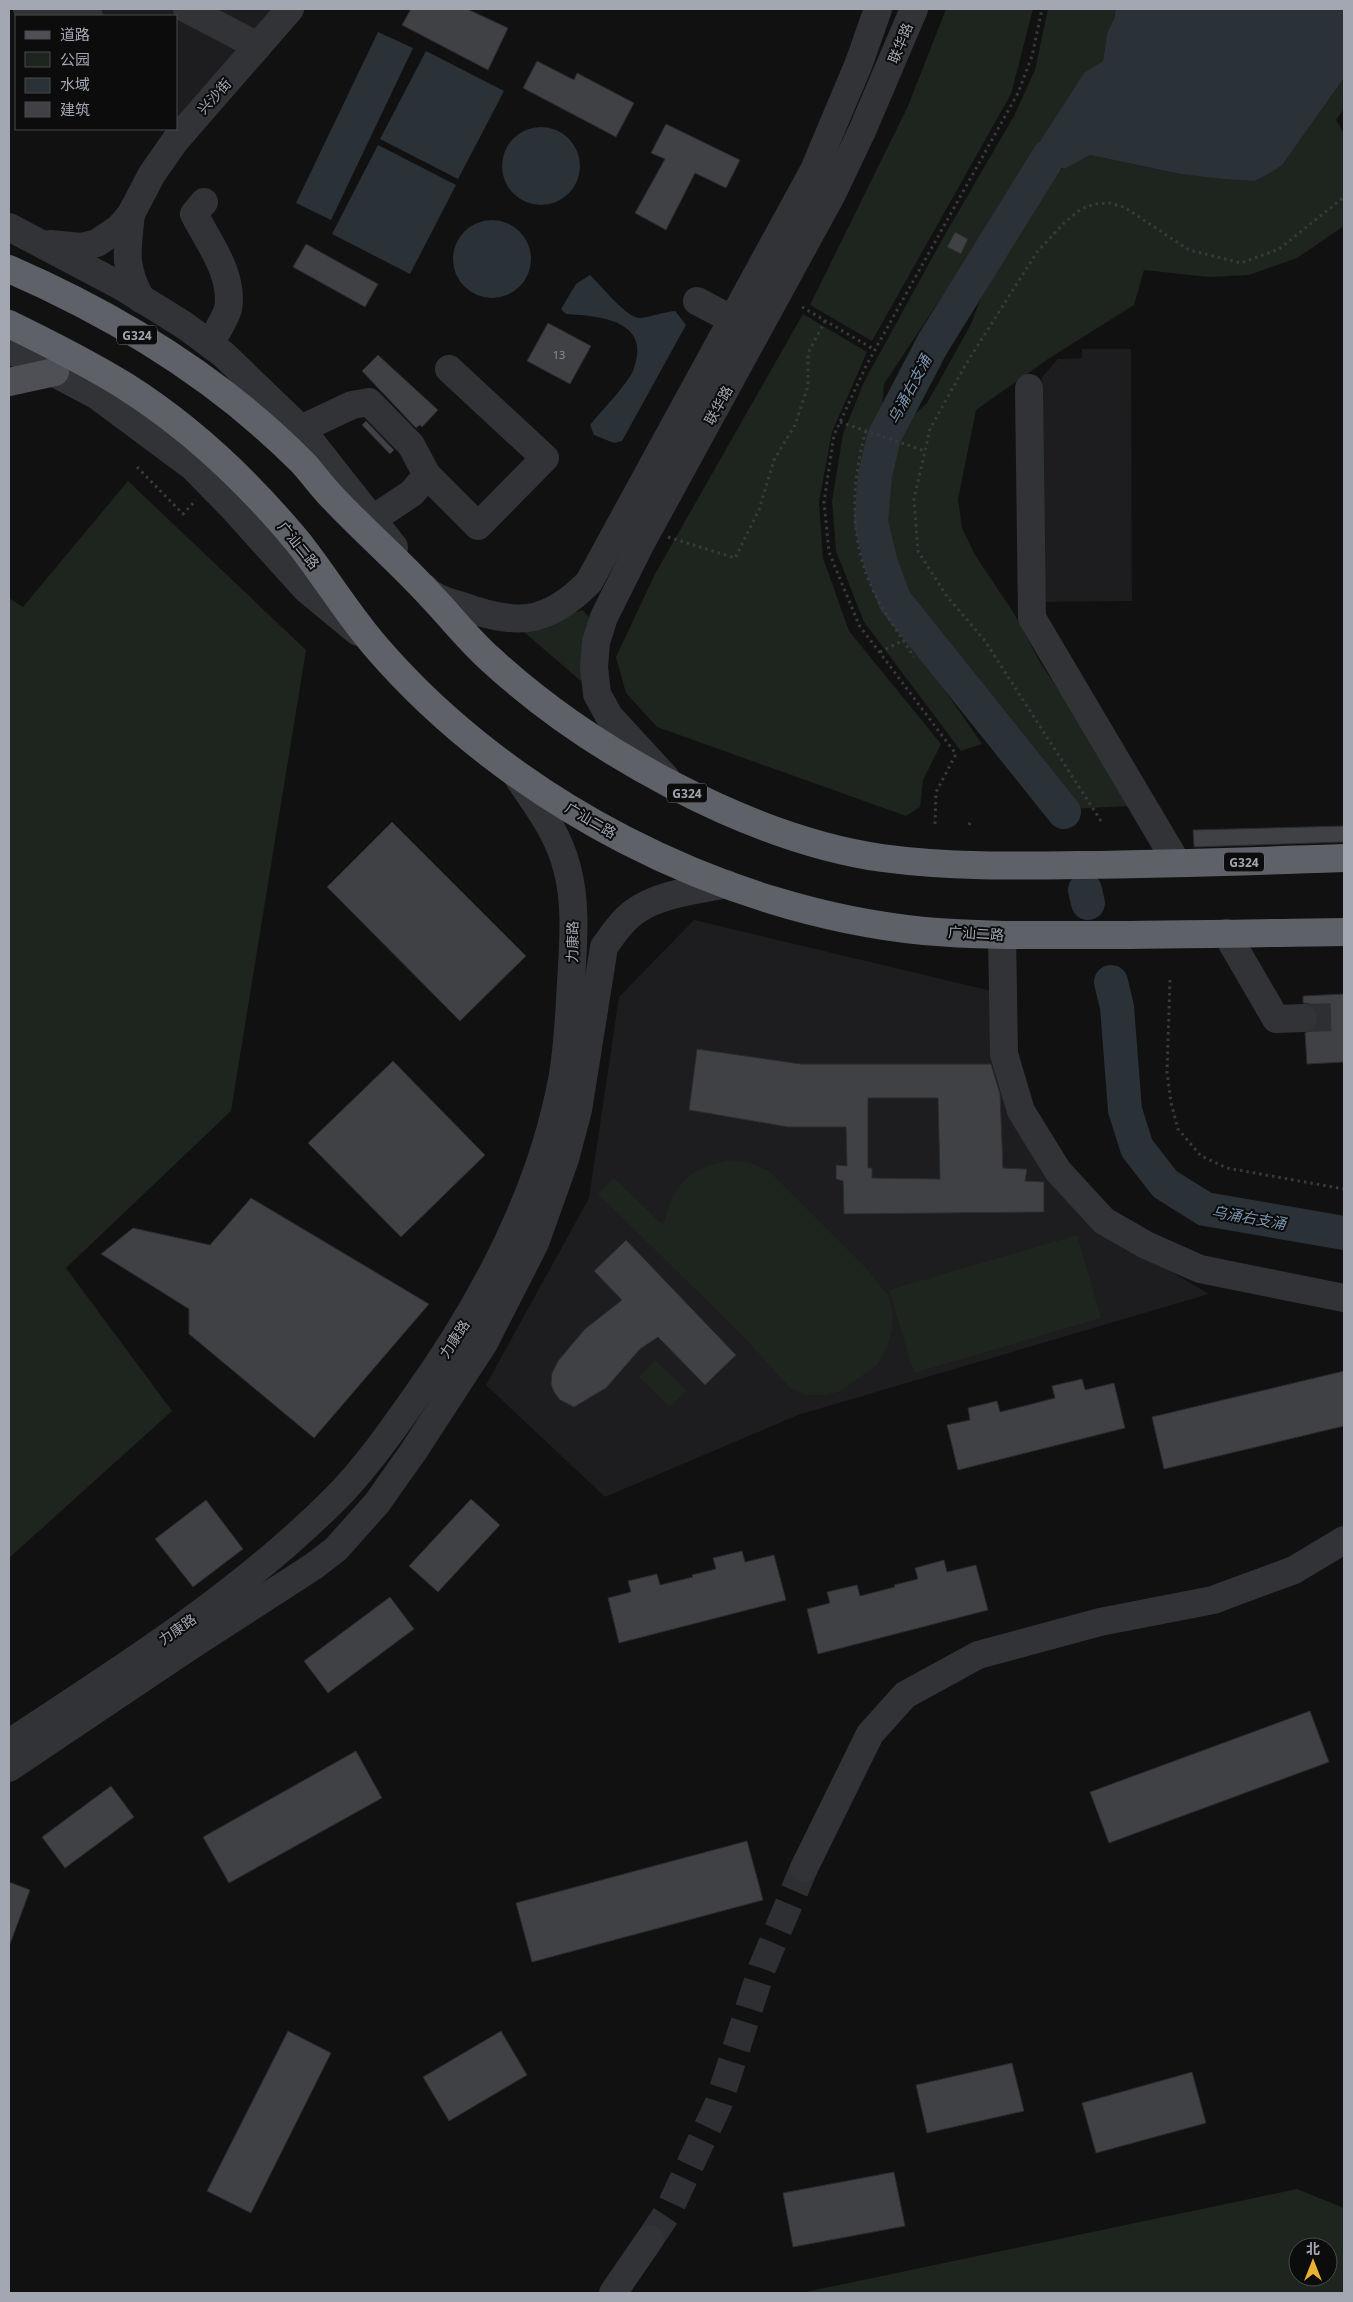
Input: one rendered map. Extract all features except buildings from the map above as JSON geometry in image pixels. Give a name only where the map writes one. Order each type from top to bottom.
[{"type":"highway","name":"G324","points":[[9,270],[54,290],[153,344],[223,393],[302,463],[331,496],[430,595],[488,657],[522,686],[589,734],[676,788],[788,834],[834,848],[884,858],[1002,866],[1344,858]]},
{"type":"highway","name":"广汕二路","points":[[9,324],[124,386],[157,408],[213,454],[270,510],[300,544],[377,648],[451,722],[512,769],[572,811],[621,838],[727,884],[779,902],[874,923],[921,930],[1002,935],[1344,932]]},
{"type":"main road","points":[[9,382],[55,372]]},
{"type":"street","points":[[187,9],[258,46]]},
{"type":"street","name":"兴沙街","points":[[181,124],[258,46],[290,9]]},
{"type":"street","name":"联华路","points":[[430,595],[496,618],[518,620],[545,614],[570,601],[589,582],[814,170],[860,63],[878,9]]},
{"type":"street","name":"联华路","points":[[676,788],[615,723],[597,694],[594,667],[596,642],[604,617],[640,544],[832,194],[862,131],[914,9]]},
{"type":"street","name":"兴沙街","points":[[131,214],[178,130]]},
{"type":"street","points":[[204,202],[194,214],[226,275],[229,293],[228,311],[218,330]]},
{"type":"street","points":[[42,243],[82,247],[97,243],[119,228],[131,214]]},
{"type":"street","points":[[131,214],[127,261],[130,278],[140,298]]},
{"type":"street","points":[[9,227],[42,243],[140,298],[184,325],[223,354],[301,429],[373,519],[430,595]]},
{"type":"street","points":[[697,301],[733,320]]},
{"type":"street","points":[[9,349],[55,372],[120,412],[193,467],[306,589],[377,648]]},
{"type":"street","points":[[301,429],[352,405],[369,402],[411,446],[427,474],[478,526],[545,458],[449,369]]},
{"type":"street","points":[[1029,388],[1032,618],[1177,863]]},
{"type":"street","points":[[373,519],[412,493],[427,474]]},
{"type":"street","name":"力康路","points":[[9,1743],[229,1592],[299,1534],[337,1497],[364,1467],[423,1387],[459,1333],[488,1282],[519,1215],[552,1122],[562,1079],[566,1049],[573,956],[572,907],[568,871],[561,848],[545,817],[512,769]]},
{"type":"street","name":"力康路","points":[[9,1768],[189,1647],[292,1582],[336,1549],[358,1526],[413,1452],[484,1343],[535,1243],[565,1159],[578,1110],[604,947],[618,927],[635,911],[658,900],[727,884]]},
{"type":"street","points":[[1226,933],[1276,1019],[1303,1018]]},
{"type":"street","points":[[1002,935],[1004,1054],[1021,1111],[1058,1171],[1104,1221],[1146,1245],[1200,1269],[1344,1298]]},
{"type":"street","points":[[804,1868],[870,1734],[905,1695],[978,1655],[1100,1622],[1213,1600],[1294,1570],[1344,1540]]},
{"type":"street","points":[[613,2293],[650,2238]]},
{"type":"path","points":[[935,824],[936,792],[956,754],[859,625],[829,552],[824,502],[834,435],[875,350],[1018,94],[1032,56],[1042,9]]},
{"type":"path","points":[[1101,821],[985,641],[946,595],[918,550],[914,499],[930,429],[966,364],[1037,252],[1064,223],[1081,209],[1095,204],[1109,203],[1124,207],[1189,250],[1241,263],[1279,250],[1344,197]]},
{"type":"path","points":[[802,307],[875,350]]},
{"type":"path","points":[[667,537],[735,558],[759,510],[774,460],[795,426],[808,386],[808,353],[825,321]]},
{"type":"path","points":[[840,422],[925,451]]},
{"type":"path","points":[[866,431],[858,459],[855,484],[860,560],[872,590],[914,657]]},
{"type":"path","points":[[137,467],[183,514]]},
{"type":"path","points":[[880,652],[904,640]]},
{"type":"path","points":[[969,825],[972,819]]},
{"type":"path","points":[[1170,980],[1167,1072],[1171,1104],[1178,1129],[1201,1156],[1227,1168],[1344,1189]]},
{"type":"shaded area","points":[[69,9],[271,9],[178,125],[178,15],[70,15]]},
{"type":"shaded area","points":[[1082,349],[1131,349],[1132,601],[1043,602],[1042,377],[1058,359],[1082,358]]},
{"type":"shaded area","points":[[694,920],[996,992],[1003,1074],[1099,1229],[1209,1294],[798,1415],[605,1497],[486,1385],[589,1198],[619,997]]},
{"type":"green space","points":[[946,9],[1033,9],[1011,94],[872,341],[810,305],[908,106]]},
{"type":"green space","points":[[1048,9],[1116,9],[1114,19],[1107,33],[1103,61],[1084,74],[959,271],[884,384],[882,412],[875,429],[864,482],[862,529],[875,581],[911,642],[982,744],[961,751],[864,622],[836,551],[832,501],[843,434],[864,382],[943,238],[1014,116],[1035,70]]},
{"type":"green space","points":[[1344,78],[1344,109],[1336,120],[1344,133],[1344,226],[1297,258],[1249,275],[1209,277],[1144,270],[1134,305],[1048,359],[976,410],[958,499],[962,528],[975,555],[1015,615],[1041,664],[1103,756],[1128,806],[1070,809],[999,720],[898,586],[880,521],[883,472],[891,449],[905,423],[927,403],[970,326],[982,295],[1005,252],[1052,174],[1090,155],[1180,174],[1255,181],[1283,164]]},
{"type":"green space","points":[[803,314],[867,352],[832,432],[819,502],[823,558],[849,631],[941,744],[923,780],[920,807],[906,816],[657,727],[626,693],[616,657],[655,574]]},
{"type":"green space","points":[[128,481],[306,650],[231,1111],[66,1268],[172,1411],[9,1558],[9,598],[23,607]]},
{"type":"green space","points":[[582,610],[593,621],[581,681],[524,632]]},
{"type":"green space","points":[[731,1160],[750,1163],[769,1171],[866,1268],[888,1295],[893,1314],[892,1329],[887,1347],[877,1365],[841,1391],[826,1395],[807,1395],[790,1388],[741,1334],[598,1194],[614,1178],[663,1225],[672,1198],[685,1180],[693,1173],[704,1168]]},
{"type":"green space","points":[[1077,1235],[1101,1318],[914,1373],[889,1290]]},
{"type":"green space","points":[[655,1360],[686,1390],[670,1407],[639,1377]]},
{"type":"green space","points":[[1297,2189],[1344,2208],[1344,2293],[801,2293]]},
{"type":"water","points":[[1116,9],[1344,9],[1344,78],[1283,164],[1255,181],[1180,174],[1090,155],[1064,169],[1039,143],[1084,73],[1103,61],[1107,33],[1114,19]]},
{"type":"water","points":[[378,32],[413,48],[331,220],[296,203]]},
{"type":"water","points":[[426,51],[504,91],[458,179],[380,139]]},
{"type":"water","points":[[541,127],[556,130],[573,144],[577,151],[580,166],[577,181],[563,198],[556,202],[541,205],[526,202],[509,188],[505,181],[502,166],[505,151],[519,134],[526,130]]},
{"type":"water","points":[[378,145],[456,185],[410,274],[332,234]]},
{"type":"water","points":[[492,220],[507,223],[524,237],[528,244],[531,259],[528,274],[514,291],[507,295],[492,298],[477,295],[460,281],[456,274],[453,259],[456,244],[470,227],[477,223]]},
{"type":"water","points":[[590,275],[621,307],[634,317],[640,318],[675,311],[686,325],[622,441],[614,443],[594,435],[590,425],[630,377],[637,354],[636,341],[630,332],[620,324],[594,317],[566,314],[561,309],[576,284]]},
{"type":"waterway","name":"乌涌右支涌","points":[[1064,812],[895,601],[881,564],[871,522],[875,475],[884,437],[932,345],[1049,156],[1090,132]]},
{"type":"waterway","name":"乌涌右支涌","points":[[1085,890],[1088,903]]},
{"type":"waterway","name":"乌涌右支涌","points":[[1111,982],[1117,1007],[1125,1110],[1137,1148],[1165,1184],[1205,1209],[1344,1233]]},
{"type":"tunnel","points":[[1303,1018],[1344,1017]]},
{"type":"tunnel","points":[[650,2239],[668,2212],[718,2105],[762,1968],[804,1868]]}]
